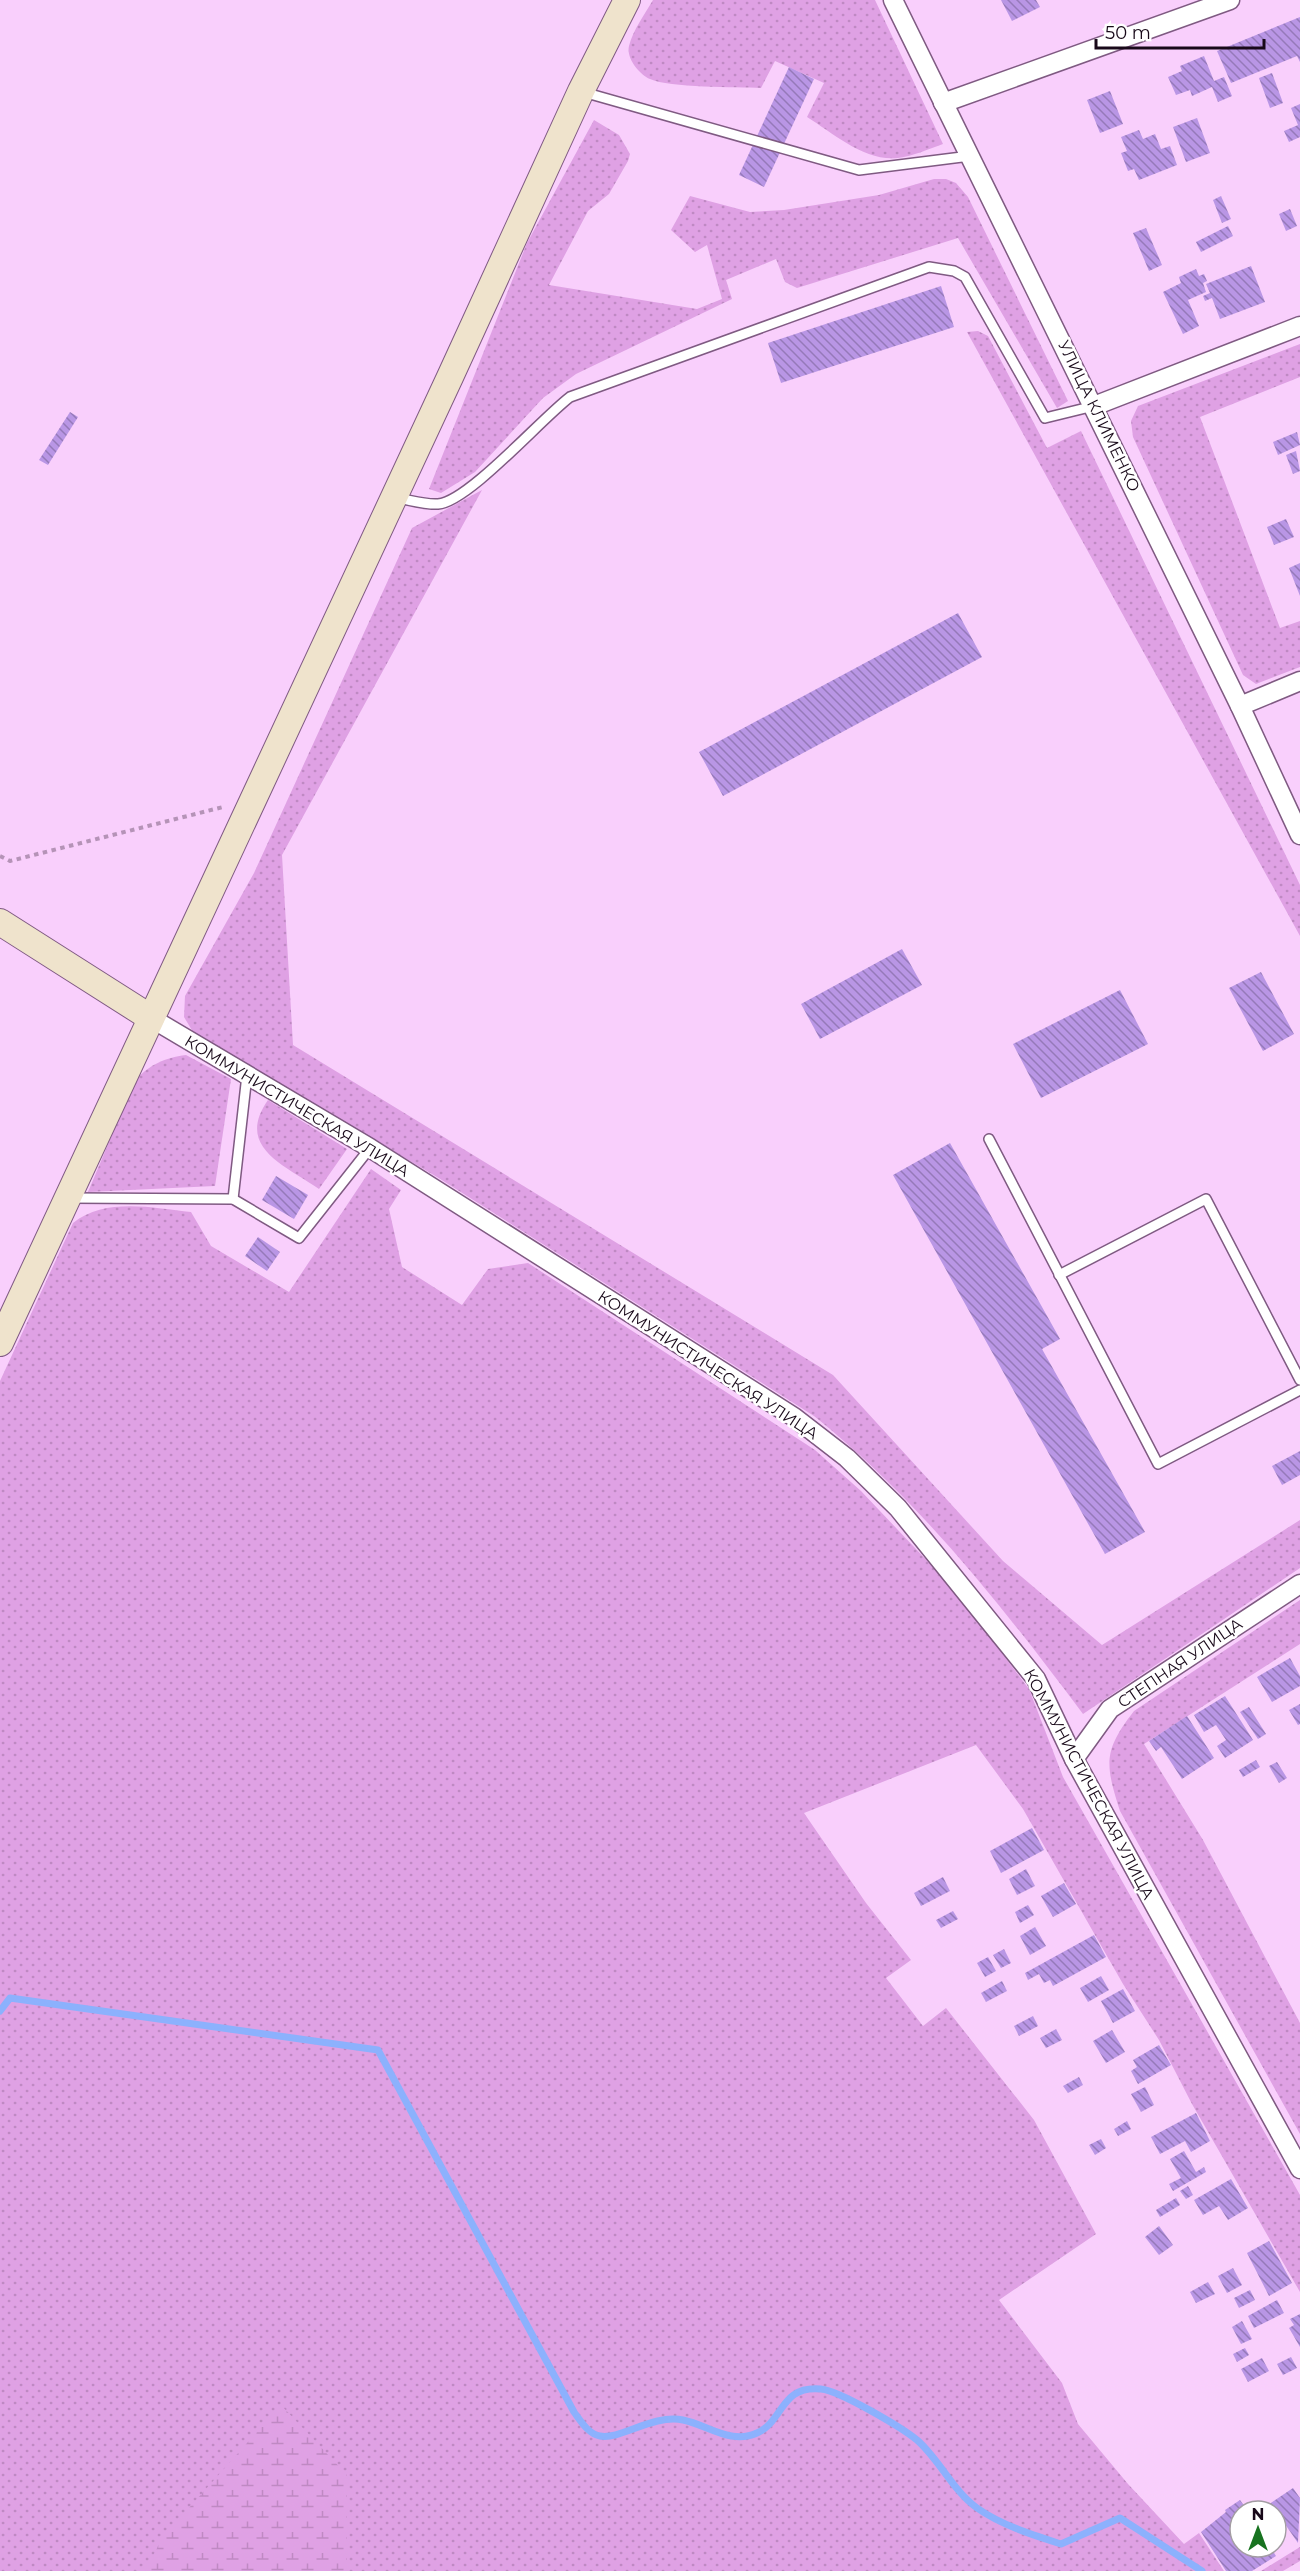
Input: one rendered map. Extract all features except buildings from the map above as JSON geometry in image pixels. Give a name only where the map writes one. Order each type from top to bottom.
[{"type":"street","points":[[0,1343],[581,91],[627,0]]},
{"type":"street","name":"УЛИЦА КЛИМЕНКО","points":[[893,0],[1094,406],[1300,835]]},
{"type":"street","points":[[944,103],[1230,0]]},
{"type":"street","points":[[1094,406],[1300,326]]},
{"type":"street","points":[[1240,706],[1300,681]]},
{"type":"street","name":"КОММУНИСТИЧЕСКАЯ УЛИЦА","points":[[0,922],[152,1018],[370,1149],[774,1404],[847,1458],[898,1508],[1036,1679],[1074,1759],[1300,2169]]},
{"type":"street","name":"СТЕПНАЯ УЛИЦА","points":[[1074,1759],[1110,1709],[1300,1584]]},
{"type":"lane","points":[[581,91],[859,170],[970,156]]},
{"type":"lane","points":[[394,498],[440,504],[472,487],[548,414],[570,397],[929,267],[954,271],[965,277],[1045,418],[1094,406]]},
{"type":"lane","points":[[233,1199],[247,1075]]},
{"type":"lane","points":[[988,1139],[1158,1464],[1300,1390]]},
{"type":"lane","points":[[68,1198],[233,1199],[298,1238],[370,1149]]},
{"type":"lane","points":[[1059,1275],[1206,1199],[1300,1380]]},
{"type":"path","points":[[0,856],[9,861],[225,807]]},
{"type":"green space","points":[[653,0],[875,0],[943,144],[898,158],[874,156],[862,151],[807,117],[824,83],[775,61],[761,88],[687,86],[650,79],[634,65],[629,56],[629,46],[633,34]]},
{"type":"green space","points":[[594,120],[619,135],[630,154],[609,194],[588,211],[549,285],[697,309],[722,299],[707,245],[695,252],[671,230],[690,196],[750,212],[784,210],[879,195],[934,179],[946,179],[956,183],[968,197],[1068,401],[1057,408],[958,238],[797,288],[785,282],[776,259],[726,280],[732,299],[576,374],[543,398],[475,472],[441,493],[429,489],[527,243]]},
{"type":"green space","points":[[978,331],[988,336],[1047,448],[1081,431],[1300,885],[1300,936],[967,332]]},
{"type":"green space","points":[[1300,344],[1300,377],[1200,417],[1280,628],[1300,621],[1300,667],[1256,684],[1243,675],[1133,437],[1131,421],[1138,406]]},
{"type":"green space","points":[[482,490],[282,855],[293,1045],[833,1375],[1003,1561],[1102,1645],[1300,1520],[1300,1568],[1083,1714],[958,1556],[889,1483],[814,1416],[437,1177],[193,1032],[184,1017],[185,996],[254,873],[412,528]]},
{"type":"green space","points":[[186,1055],[231,1079],[215,1186],[88,1192],[135,1080],[158,1063]]},
{"type":"green space","points":[[268,1100],[347,1149],[319,1189],[279,1163],[260,1142],[257,1130],[259,1116]]},
{"type":"green space","points":[[371,1169],[401,1190],[389,1209],[402,1267],[462,1305],[488,1269],[528,1263],[815,1450],[861,1491],[951,1586],[1029,1689],[1063,1777],[1300,2195],[1300,2292],[1192,2104],[1159,2040],[1123,1984],[1023,1809],[976,1745],[804,1813],[866,1903],[911,1960],[886,1978],[923,2026],[946,2008],[1034,2120],[1096,2234],[999,2300],[1062,2383],[1078,2424],[1128,2484],[1184,2544],[1199,2533],[1224,2571],[0,2571],[0,1381],[73,1223],[86,1215],[114,1207],[130,1206],[191,1212],[211,1246],[289,1292]]},
{"type":"green space","points":[[1300,1600],[1300,1644],[1144,1744],[1203,1840],[1300,2023],[1300,2134],[1120,1811],[1112,1781],[1110,1758],[1117,1737],[1134,1711]]},
{"type":"green space","points":[[281,2405],[347,2475],[347,2571],[145,2571],[163,2537]]},
{"type":"green space","points":[[1300,2547],[1300,2561],[1283,2571],[1261,2571],[1280,2559],[1288,2559],[1288,2554]]},
{"type":"waterway","points":[[0,2011],[10,1998],[378,2050],[574,2412],[596,2435],[608,2436],[649,2423],[671,2419],[692,2422],[720,2433],[738,2437],[747,2436],[766,2428],[790,2398],[798,2392],[808,2389],[830,2391],[885,2419],[917,2440],[968,2501],[996,2520],[1061,2544],[1120,2518],[1202,2571]]}]
